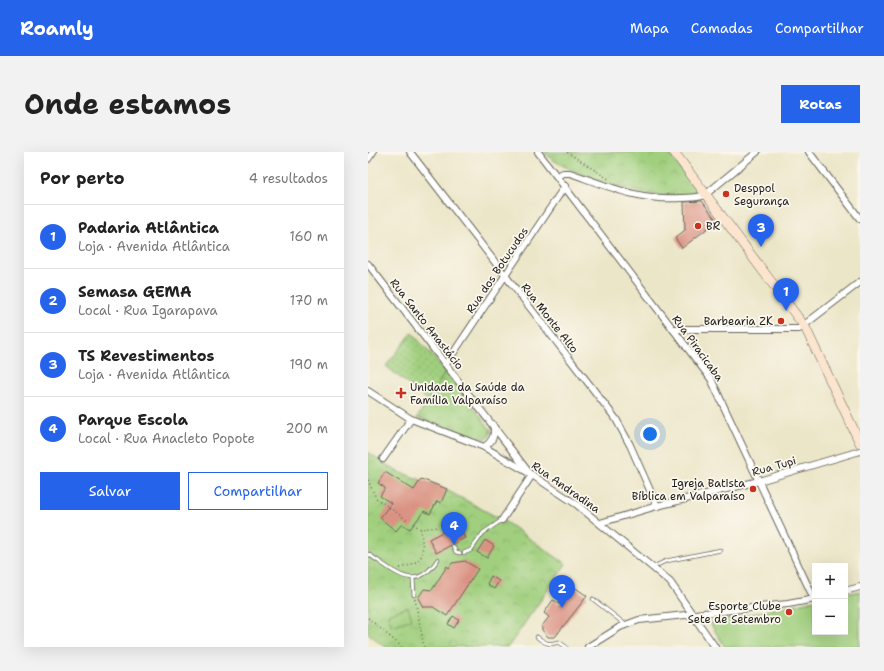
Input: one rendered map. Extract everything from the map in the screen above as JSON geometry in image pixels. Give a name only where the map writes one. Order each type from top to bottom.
[{"type":"main road","points":[[674,152],[804,327],[860,443]]},
{"type":"street","points":[[368,159],[373,152]]},
{"type":"street","name":"Rua Monte Alto","points":[[410,152],[616,420],[630,445],[657,506]]},
{"type":"street","name":"Rua Piracicaba","points":[[538,152],[710,379],[812,593]]},
{"type":"street","points":[[557,176],[563,173],[570,173],[620,192],[658,199],[697,197],[705,195],[757,152]]},
{"type":"street","points":[[809,152],[860,219]]},
{"type":"street","name":"Rua dos Botucudos","points":[[446,364],[565,186]]},
{"type":"street","name":"Rua Santo Anastácio","points":[[368,264],[530,474]]},
{"type":"street","points":[[673,329],[794,330],[804,327],[860,282]]},
{"type":"street","name":"Rua Andradina","points":[[368,391],[411,419],[484,447],[530,474],[576,504],[670,582],[715,647]]},
{"type":"street","points":[[383,459],[411,419]]},
{"type":"street","points":[[484,447],[493,439],[494,430],[492,424]]},
{"type":"street","name":"Rua Tupi","points":[[600,523],[657,506],[759,481],[860,450]]},
{"type":"street","points":[[502,520],[530,474]]},
{"type":"street","points":[[848,590],[860,587]]},
{"type":"street","points":[[588,647],[626,625],[644,619],[788,604],[812,600]]},
{"type":"lane","points":[[453,546],[456,552],[470,552],[483,533],[502,520]]},
{"type":"lane","points":[[653,567],[666,561],[721,550]]},
{"type":"lane","points":[[368,554],[404,577],[413,579],[421,577],[431,570],[438,559]]},
{"type":"lane","points":[[413,579],[414,595]]},
{"type":"lane","points":[[593,599],[626,625]]},
{"type":"lane","points":[[537,637],[545,643],[549,644],[559,642],[566,647]]},
{"type":"path","points":[[567,152],[612,180]]},
{"type":"path","points":[[368,480],[376,498],[407,520]]},
{"type":"path","points":[[413,524],[421,529],[438,527]]},
{"type":"path","points":[[394,571],[413,565],[420,558],[422,549],[421,529]]},
{"type":"path","points":[[414,595],[424,647]]},
{"type":"path","points":[[368,618],[402,647]]},
{"type":"green space","points":[[544,152],[668,152],[696,189],[693,194],[669,195],[655,195],[629,190],[579,173],[552,159]]},
{"type":"green space","points":[[412,333],[446,371],[428,401],[386,366]]},
{"type":"green space","points":[[446,371],[491,430],[489,437],[485,439],[417,418]]},
{"type":"green space","points":[[368,452],[396,471],[439,486],[504,521],[566,564],[508,647],[385,647],[368,633]]},
{"type":"green space","name":"Esporte Clube Sete de Setembro","points":[[860,591],[860,647],[725,647],[710,623],[812,601],[812,635],[848,635],[848,593]]},
{"type":"green space","points":[[408,607],[412,619],[392,626],[388,614]]},
{"type":"building","name":"BR","points":[[702,201],[717,221],[682,248],[675,238],[685,230],[684,202]]},
{"type":"building","points":[[385,472],[414,490],[421,479],[447,489],[441,503],[437,501],[430,514],[424,511],[410,529],[402,524],[396,531],[380,518],[391,503],[380,496],[385,488],[378,483]]},
{"type":"building","points":[[458,524],[465,538],[436,553],[429,539]]},
{"type":"building","points":[[485,540],[494,546],[487,558],[477,552]]},
{"type":"building","points":[[465,561],[478,569],[447,616],[433,607],[423,607],[418,598],[424,589],[432,590],[447,566],[449,568],[452,563]]},
{"type":"building","points":[[491,576],[499,581],[494,589],[487,584]]},
{"type":"building","points":[[573,586],[587,596],[555,637],[548,637],[542,630],[542,626],[549,617],[544,613],[553,600],[559,604]]},
{"type":"building","points":[[453,616],[459,620],[454,628],[448,624]]},
{"type":"place","name":"Desppol Segurança","points":[[726,194]]},
{"type":"place","name":"BR","points":[[698,226]]},
{"type":"place","name":"TS Revestimentos","points":[[761,247]]},
{"type":"place","name":"Padaria Atlântica","points":[[786,311]]},
{"type":"place","name":"Barbearia ZK","points":[[781,321]]},
{"type":"place","name":"Unidade da Saúde da Família Valparaíso","points":[[401,393]]},
{"type":"place","name":"Igreja Batista Bíblica em Valparaíso","points":[[753,489]]},
{"type":"place","name":"Parque Escola","points":[[454,545]]},
{"type":"place","name":"Semasa GEMA","points":[[562,608]]},
{"type":"place","name":"Esporte Clube Sete de Setembro","points":[[789,612]]}]
